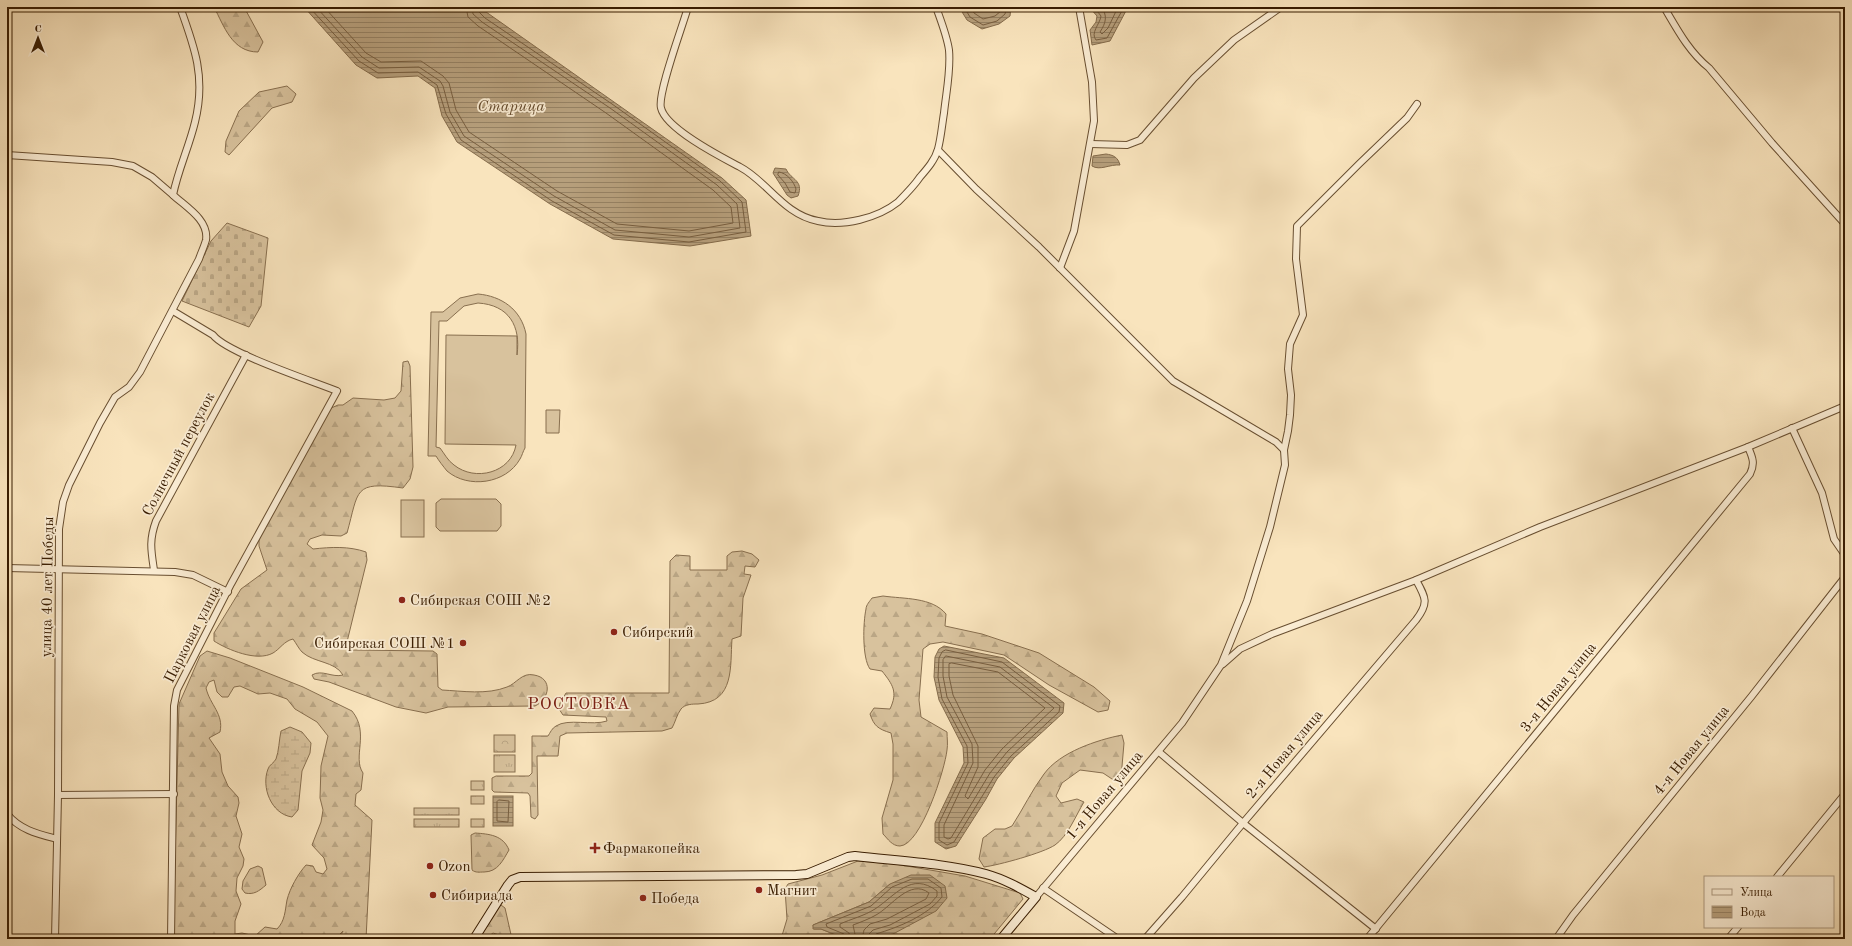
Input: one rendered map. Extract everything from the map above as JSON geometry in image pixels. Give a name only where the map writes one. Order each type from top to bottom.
[{"type":"street","points":[[173,195],[176,177],[195,123],[200,95],[199,68],[180,7]]},
{"type":"street","points":[[688,7],[662,91],[661,108],[664,115],[674,125],[701,146],[743,169],[776,198],[796,212],[819,222],[843,222],[872,215],[885,210],[898,202],[911,189],[932,162],[938,150],[950,59],[949,48],[936,7]]},
{"type":"street","points":[[1060,268],[1074,231],[1091,144],[1094,102],[1086,43],[1079,7]]},
{"type":"street","points":[[1091,144],[1126,145],[1134,144],[1140,140],[1194,78],[1234,40],[1281,7]]},
{"type":"street","points":[[1664,7],[1683,39],[1698,59],[1709,68],[1772,143],[1845,224]]},
{"type":"street","points":[[1222,665],[1247,601],[1270,527],[1285,465],[1284,450],[1290,415],[1288,370],[1290,344],[1303,315],[1296,258],[1297,226],[1407,118],[1417,104]]},
{"type":"street","points":[[938,150],[976,189],[1060,268],[1173,381],[1267,436],[1284,450]]},
{"type":"street","name":"улица 40 лет Победы","points":[[7,155],[112,162],[134,166],[152,177],[198,217],[204,226],[206,239],[200,259],[180,293],[173,311],[140,372],[128,387],[115,397],[68,485],[62,502],[59,529],[58,795],[55,939]]},
{"type":"street","points":[[173,311],[213,336],[217,341],[246,355]]},
{"type":"street","name":"Парковая улица","points":[[171,939],[174,706],[177,690],[228,592],[337,391],[246,355]]},
{"type":"street","name":"Солнечный переулок","points":[[154,570],[151,535],[156,521],[246,355]]},
{"type":"street","points":[[1222,665],[1240,649],[1272,634],[1416,580],[1540,527],[1748,447],[1845,406]]},
{"type":"street","points":[[1792,428],[1822,494],[1834,539],[1845,555]]},
{"type":"street","name":"3-я Новая улица","points":[[1367,939],[1750,474],[1753,468],[1754,460],[1748,447]]},
{"type":"street","points":[[7,568],[154,570],[193,575],[228,592]]},
{"type":"street","name":"4-я Новая улица","points":[[1556,939],[1573,915],[1756,691],[1845,577]]},
{"type":"street","name":"2-я Новая улица","points":[[1145,939],[1423,610],[1426,602],[1416,580]]},
{"type":"street","name":"1-я Новая улица","points":[[1001,939],[1159,752],[1182,723],[1222,665]]},
{"type":"street","points":[[1159,752],[1243,823],[1376,928]]},
{"type":"street","points":[[58,795],[174,794]]},
{"type":"street","points":[[1778,876],[1845,794]]},
{"type":"street","points":[[7,814],[14,823],[27,830],[57,839]]},
{"type":"street","points":[[474,939],[508,885],[512,880],[520,877],[796,875],[806,874],[848,857],[855,856],[960,868],[987,874],[1009,882],[1036,897]]},
{"type":"street","points":[[1044,888],[1118,939]]},
{"type":"street","points":[[1728,939],[1737,928]]},
{"type":"green space","points":[[214,7],[244,7],[263,42],[258,52],[249,51],[235,43],[225,30]]},
{"type":"green space","points":[[287,86],[296,94],[292,102],[272,108],[229,155],[225,152],[226,141],[239,111],[259,92]]},
{"type":"green space","points":[[227,223],[268,238],[261,306],[249,327],[182,301],[211,241]]},
{"type":"green space","points":[[478,294],[486,295],[502,301],[509,305],[520,317],[526,334],[525,448],[521,458],[506,474],[496,479],[486,481],[476,482],[456,477],[447,471],[436,456],[428,456],[431,312],[443,312],[460,298]],"holes":[[[478,303],[498,308],[505,313],[515,326],[517,335],[518,345],[517,355],[517,336],[446,335],[445,444],[516,445],[513,455],[500,468],[482,474],[462,470],[454,465],[440,448],[436,447],[439,321],[447,321],[464,306]]]},
{"type":"green space","points":[[408,361],[410,366],[413,467],[410,479],[403,488],[375,486],[366,488],[357,498],[347,533],[341,536],[322,535],[310,539],[307,544],[313,549],[340,548],[366,552],[367,560],[346,646],[351,650],[433,651],[437,654],[438,687],[442,690],[474,692],[491,691],[510,686],[526,675],[534,675],[540,677],[547,684],[544,699],[535,706],[448,707],[426,713],[396,707],[329,682],[314,679],[312,675],[316,673],[339,676],[343,675],[339,670],[330,664],[307,656],[301,651],[293,639],[287,641],[273,653],[259,656],[243,654],[214,641],[214,633],[241,589],[267,570],[259,546],[259,537],[329,409],[338,405],[343,405],[353,398],[384,400],[395,398],[401,391],[403,362]]},
{"type":"green space","points":[[546,410],[560,410],[559,433],[546,433]]},
{"type":"green space","points":[[441,499],[496,499],[501,504],[501,526],[497,531],[440,531],[436,527],[436,503]]},
{"type":"green space","points":[[401,500],[424,500],[424,537],[401,537]]},
{"type":"green space","points":[[742,551],[752,554],[759,560],[755,567],[745,566],[744,574],[751,575],[743,598],[741,636],[732,639],[728,681],[719,697],[710,702],[683,707],[672,728],[662,731],[567,733],[560,736],[558,756],[537,756],[538,815],[535,819],[531,817],[530,796],[528,793],[494,792],[492,790],[492,778],[496,776],[529,776],[532,773],[532,736],[548,736],[553,728],[561,724],[573,722],[594,723],[607,721],[606,717],[563,715],[559,709],[560,703],[566,693],[669,693],[670,561],[676,555],[690,556],[690,570],[727,570],[727,556],[732,552]]},
{"type":"green space","points":[[883,596],[917,600],[933,604],[946,614],[945,626],[982,634],[1039,653],[1094,687],[1110,701],[1108,710],[1098,712],[1049,685],[1004,655],[943,642],[930,644],[923,649],[919,700],[921,717],[947,732],[947,750],[942,773],[924,820],[908,842],[900,846],[895,845],[883,834],[882,818],[893,780],[893,744],[891,733],[877,726],[870,714],[874,708],[890,709],[894,698],[894,693],[889,680],[882,671],[870,669],[867,664],[864,649],[864,623],[867,606],[872,598]]},
{"type":"green space","points":[[207,651],[230,658],[303,687],[352,711],[357,719],[360,728],[359,760],[363,773],[361,790],[356,794],[355,805],[372,820],[366,939],[339,939],[343,931],[335,939],[173,939],[179,704],[200,656]],"holes":[[[214,680],[217,692],[222,697],[228,697],[234,687],[240,686],[258,694],[270,693],[287,699],[295,709],[317,722],[328,736],[321,766],[320,798],[323,810],[321,822],[312,845],[324,858],[327,869],[323,874],[316,872],[313,866],[306,865],[297,877],[290,891],[280,926],[277,929],[265,927],[255,936],[242,933],[235,934],[235,921],[241,904],[236,891],[237,878],[243,866],[244,859],[239,847],[242,834],[236,816],[239,803],[238,797],[228,786],[222,772],[220,754],[209,738],[220,732],[221,726],[220,720],[206,688],[209,682]]]},
{"type":"green space","points":[[290,727],[302,732],[311,743],[310,753],[302,771],[298,810],[292,817],[278,811],[273,805],[267,791],[266,784],[266,776],[269,768],[277,756],[281,731]]},
{"type":"green space","points":[[494,735],[515,735],[515,752],[494,752]]},
{"type":"green space","points":[[1122,735],[1124,743],[1121,778],[1115,781],[1103,773],[1080,770],[1062,783],[1056,796],[1061,803],[1077,799],[1084,802],[1068,831],[1060,841],[1049,848],[1031,855],[984,867],[979,859],[983,838],[995,829],[1005,829],[1012,826],[1035,786],[1051,766],[1059,759],[1080,748]]},
{"type":"green space","points":[[494,755],[515,755],[515,772],[494,772]]},
{"type":"green space","points":[[471,781],[484,781],[484,790],[471,790]]},
{"type":"green space","points":[[471,796],[484,796],[484,804],[471,804]]},
{"type":"green space","points":[[414,808],[459,808],[459,815],[414,815]]},
{"type":"green space","points":[[414,819],[459,819],[459,827],[414,827]]},
{"type":"green space","points":[[471,819],[484,819],[484,827],[471,827]]},
{"type":"green space","points":[[475,833],[499,838],[509,850],[500,865],[493,870],[475,872],[472,870],[471,835]]},
{"type":"green space","points":[[858,861],[895,864],[965,876],[1020,893],[1023,899],[990,939],[870,939],[890,884],[869,902],[813,925],[814,929],[821,929],[846,939],[781,939],[787,919],[785,889],[788,884],[822,875]]},
{"type":"green space","points":[[258,866],[262,868],[266,885],[256,892],[245,893],[242,889],[243,881],[250,869]]},
{"type":"green space","points":[[501,905],[505,908],[512,939],[493,933],[485,939],[478,939],[498,906]]},
{"type":"water","name":"Старица","points":[[304,7],[479,7],[722,178],[746,200],[751,236],[690,246],[613,239],[550,204],[457,142],[442,116],[435,88],[418,76],[377,78],[356,65]]},
{"type":"water","points":[[959,7],[1011,7],[1010,16],[999,24],[982,29],[967,20]]},
{"type":"water","points":[[1089,7],[1128,7],[1110,41],[1092,45],[1090,30],[1096,22],[1097,16]]},
{"type":"water","points":[[1106,154],[1115,157],[1120,165],[1102,168],[1092,166],[1093,156]]},
{"type":"water","points":[[775,168],[786,169],[798,183],[798,196],[791,198],[787,195],[773,173]]},
{"type":"water","points":[[944,646],[1004,658],[1064,703],[1063,713],[1014,758],[997,779],[956,846],[946,849],[935,842],[935,823],[964,763],[963,747],[939,700],[934,677],[935,657],[939,649]]},
{"type":"water","points":[[493,796],[513,796],[513,826],[493,826]]},
{"type":"water","points":[[911,875],[930,875],[945,886],[947,898],[936,911],[893,934],[870,939],[846,939],[821,929],[813,929],[813,925],[869,902],[890,884]]},
{"type":"place","name":"Сибирская СОШ №2","points":[[402,600]]},
{"type":"place","name":"Сибирский","points":[[614,632]]},
{"type":"place","name":"Сибирская СОШ №1","points":[[463,643]]},
{"type":"place","name":"Фармакопейка","points":[[595,848]]},
{"type":"place","name":"Ozon","points":[[430,866]]},
{"type":"place","name":"Магнит","points":[[759,890]]},
{"type":"place","name":"Сибириада","points":[[433,895]]},
{"type":"place","name":"Победа","points":[[643,898]]},
{"type":"district","name":"РОСТОВКА","points":[[579,703]]}]
